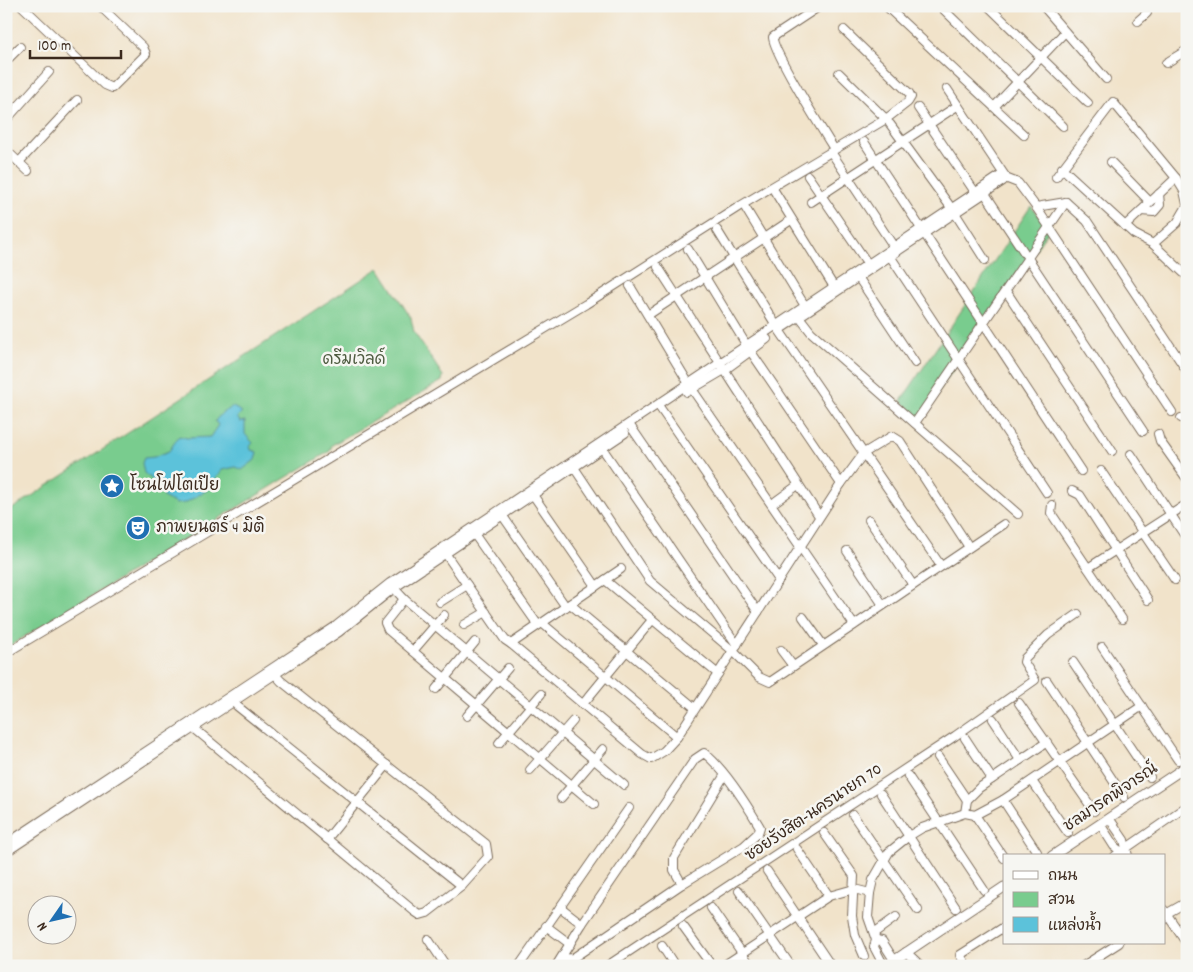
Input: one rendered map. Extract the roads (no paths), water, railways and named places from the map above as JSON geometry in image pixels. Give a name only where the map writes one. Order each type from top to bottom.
[{"type":"street","points":[[22,6],[105,86],[112,88],[146,54],[143,46],[100,6]]},
{"type":"street","points":[[820,6],[773,37],[772,41],[848,178],[957,360],[1047,492]]},
{"type":"street","points":[[886,6],[1024,135]]},
{"type":"street","points":[[940,6],[1063,126]]},
{"type":"street","points":[[988,6],[1088,103]]},
{"type":"street","points":[[1043,6],[1106,79]]},
{"type":"street","points":[[1138,21],[1147,13],[1146,6]]},
{"type":"street","points":[[1184,6],[1187,10]]},
{"type":"street","points":[[6,653],[586,304],[833,152],[888,122],[911,97],[844,30]]},
{"type":"street","points":[[994,106],[1065,32]]},
{"type":"street","points":[[6,61],[20,47]]},
{"type":"street","points":[[1166,63],[1187,50]]},
{"type":"street","points":[[6,120],[49,72]]},
{"type":"street","points":[[839,73],[888,122],[953,211],[985,260]]},
{"type":"street","points":[[947,89],[1005,176],[1018,183],[1036,207],[1172,412]]},
{"type":"street","points":[[19,162],[78,100]]},
{"type":"street","points":[[1056,177],[1112,102],[1176,178],[1184,191],[1187,205],[1177,223],[1152,244]]},
{"type":"street","points":[[811,202],[957,106]]},
{"type":"street","points":[[918,108],[1028,258],[1143,431]]},
{"type":"street","points":[[864,142],[1081,471]]},
{"type":"street","points":[[8,155],[28,171]]},
{"type":"street","points":[[1111,162],[1150,202]]},
{"type":"street","points":[[1062,168],[1134,234],[1152,244],[1187,276]]},
{"type":"street","points":[[808,176],[869,267]]},
{"type":"street","points":[[6,844],[31,831],[272,671],[339,632],[392,585],[531,493],[571,461],[600,446],[724,366],[1005,176]]},
{"type":"street","points":[[1125,226],[1176,178]]},
{"type":"street","points":[[775,192],[834,287]]},
{"type":"street","points":[[1141,211],[1154,212],[1160,205],[1159,194]]},
{"type":"street","points":[[1036,207],[1066,202]]},
{"type":"street","points":[[915,423],[957,360],[984,325],[1066,202]]},
{"type":"street","points":[[1066,202],[1087,222],[1187,371]]},
{"type":"street","points":[[746,210],[805,306]]},
{"type":"street","points":[[648,315],[762,237],[791,220]]},
{"type":"street","points":[[717,230],[778,328],[941,566]]},
{"type":"street","points":[[688,249],[749,349],[841,484]]},
{"type":"street","points":[[658,267],[724,366],[798,486],[819,516]]},
{"type":"street","points":[[797,315],[805,306],[857,275]]},
{"type":"street","points":[[857,275],[915,363]]},
{"type":"street","points":[[630,286],[691,386],[854,625]]},
{"type":"street","points":[[1006,291],[1112,451]]},
{"type":"street","points":[[797,315],[811,332],[1018,514]]},
{"type":"street","points":[[660,407],[779,580]]},
{"type":"street","points":[[630,427],[758,612]]},
{"type":"street","points":[[1158,434],[1160,441],[1187,479]]},
{"type":"street","points":[[444,551],[505,640],[646,757],[651,759],[664,751],[677,737],[841,484],[864,453],[886,438],[896,437],[969,547]]},
{"type":"street","points":[[600,446],[735,648],[765,681],[770,682],[1004,524]]},
{"type":"street","points":[[1131,454],[1187,539]]},
{"type":"street","points":[[571,461],[650,581],[735,648]]},
{"type":"street","points":[[1101,472],[1175,580]]},
{"type":"street","points":[[776,501],[798,486]]},
{"type":"street","points":[[1072,491],[1080,495],[1148,600]]},
{"type":"street","points":[[531,493],[596,586]]},
{"type":"street","points":[[1088,568],[1187,504]]},
{"type":"street","points":[[1052,505],[1051,513],[1122,619]]},
{"type":"street","points":[[501,513],[568,605],[696,708]]},
{"type":"street","points":[[869,520],[913,585]]},
{"type":"street","points":[[473,532],[540,624],[677,737]]},
{"type":"street","points":[[847,551],[883,605]]},
{"type":"street","points":[[511,644],[621,569]]},
{"type":"street","points":[[605,580],[718,674]]},
{"type":"street","points":[[392,585],[404,599],[624,785]]},
{"type":"street","points":[[440,602],[467,585]]},
{"type":"street","points":[[404,599],[385,623],[386,626],[594,804]]},
{"type":"street","points":[[464,625],[486,612]]},
{"type":"street","name":"ซอยรังสิต-นครนายก 70","points":[[607,966],[1035,680],[1024,662],[1025,658],[1048,635],[1078,614]]},
{"type":"street","points":[[413,651],[444,615]]},
{"type":"street","points":[[803,617],[823,645]]},
{"type":"street","points":[[583,704],[652,620]]},
{"type":"street","points":[[436,689],[475,642]]},
{"type":"street","points":[[1102,646],[1178,760]]},
{"type":"street","points":[[781,650],[793,666]]},
{"type":"street","points":[[1073,662],[1113,725],[1150,777]]},
{"type":"street","points":[[467,716],[508,668]]},
{"type":"street","points":[[190,725],[420,914],[427,913],[462,886],[488,857],[486,844],[272,671]]},
{"type":"street","points":[[1047,681],[1124,797]]},
{"type":"street","points":[[499,743],[541,694]]},
{"type":"street","points":[[231,698],[462,886]]},
{"type":"street","points":[[1019,703],[1094,811]]},
{"type":"street","points":[[1003,888],[885,966],[874,947],[875,936],[868,917],[870,893],[883,859],[908,836],[922,828],[965,813],[975,815],[1003,800],[1089,744],[1142,706]]},
{"type":"street","points":[[993,719],[1020,760]]},
{"type":"street","points":[[530,770],[573,721]]},
{"type":"street","points":[[965,738],[992,779]]},
{"type":"street","points":[[965,813],[967,800],[992,779],[1047,742]]},
{"type":"street","points":[[561,798],[603,749]]},
{"type":"street","points":[[704,753],[724,776],[755,818],[760,827],[758,833],[744,846],[682,884],[573,958],[559,962],[582,924],[697,756],[704,753]]},
{"type":"street","points":[[938,757],[967,800]]},
{"type":"street","points":[[327,839],[387,765]]},
{"type":"street","name":"ชลมารคพิจารณ์","points":[[1055,854],[1187,766]]},
{"type":"street","points":[[682,884],[674,870],[674,858],[724,776]]},
{"type":"street","points":[[908,776],[984,890]]},
{"type":"street","points":[[1032,781],[1068,833]]},
{"type":"street","points":[[881,794],[956,908]]},
{"type":"street","points":[[1003,800],[1036,852]]},
{"type":"street","points":[[1123,853],[1187,806]]},
{"type":"street","points":[[519,966],[629,808]]},
{"type":"street","points":[[852,815],[918,910]]},
{"type":"street","points":[[975,815],[1003,857]]},
{"type":"street","points":[[1109,818],[1124,840],[1123,853]]},
{"type":"street","points":[[1100,824],[1123,853]]},
{"type":"street","points":[[6,852],[31,831]]},
{"type":"street","points":[[824,833],[854,876],[852,916],[855,935],[864,956]]},
{"type":"street","points":[[797,849],[829,896]]},
{"type":"street","points":[[768,871],[831,966]]},
{"type":"street","points":[[722,966],[797,915],[829,896],[854,889],[870,893]]},
{"type":"street","points":[[739,891],[791,966]]},
{"type":"street","points":[[1166,912],[1187,902]]},
{"type":"street","points":[[560,906],[582,924]]},
{"type":"street","points":[[711,908],[751,966]]},
{"type":"street","points":[[1166,914],[1187,944]]},
{"type":"street","points":[[875,936],[896,917]]},
{"type":"street","points":[[546,926],[570,944]]},
{"type":"street","points":[[684,926],[712,966]]},
{"type":"street","points":[[967,966],[960,955],[1003,928]]},
{"type":"street","points":[[875,936],[882,941],[894,960]]},
{"type":"street","points":[[428,939],[446,966]]},
{"type":"street","points":[[1083,966],[1117,944]]},
{"type":"street","points":[[662,946],[674,963],[664,966]]},
{"type":"street","points":[[906,952],[921,966]]},
{"type":"water","points":[[233,407],[242,412],[237,417],[240,422],[245,421],[245,434],[253,443],[250,446],[251,450],[257,452],[255,460],[242,470],[236,467],[222,470],[207,490],[185,503],[176,504],[163,497],[161,487],[144,473],[142,463],[144,458],[154,457],[169,451],[179,436],[187,438],[210,437],[218,425],[215,421],[222,413]]},
{"type":"place","name":"โซนโฟโตเปีย","points":[[112,486]]},
{"type":"place","name":"ภาพยนตร์ 4 มิติ","points":[[138,528]]},
{"type":"park label","name":"ดรีมเวิลด์","points":[[354,360]]}]
